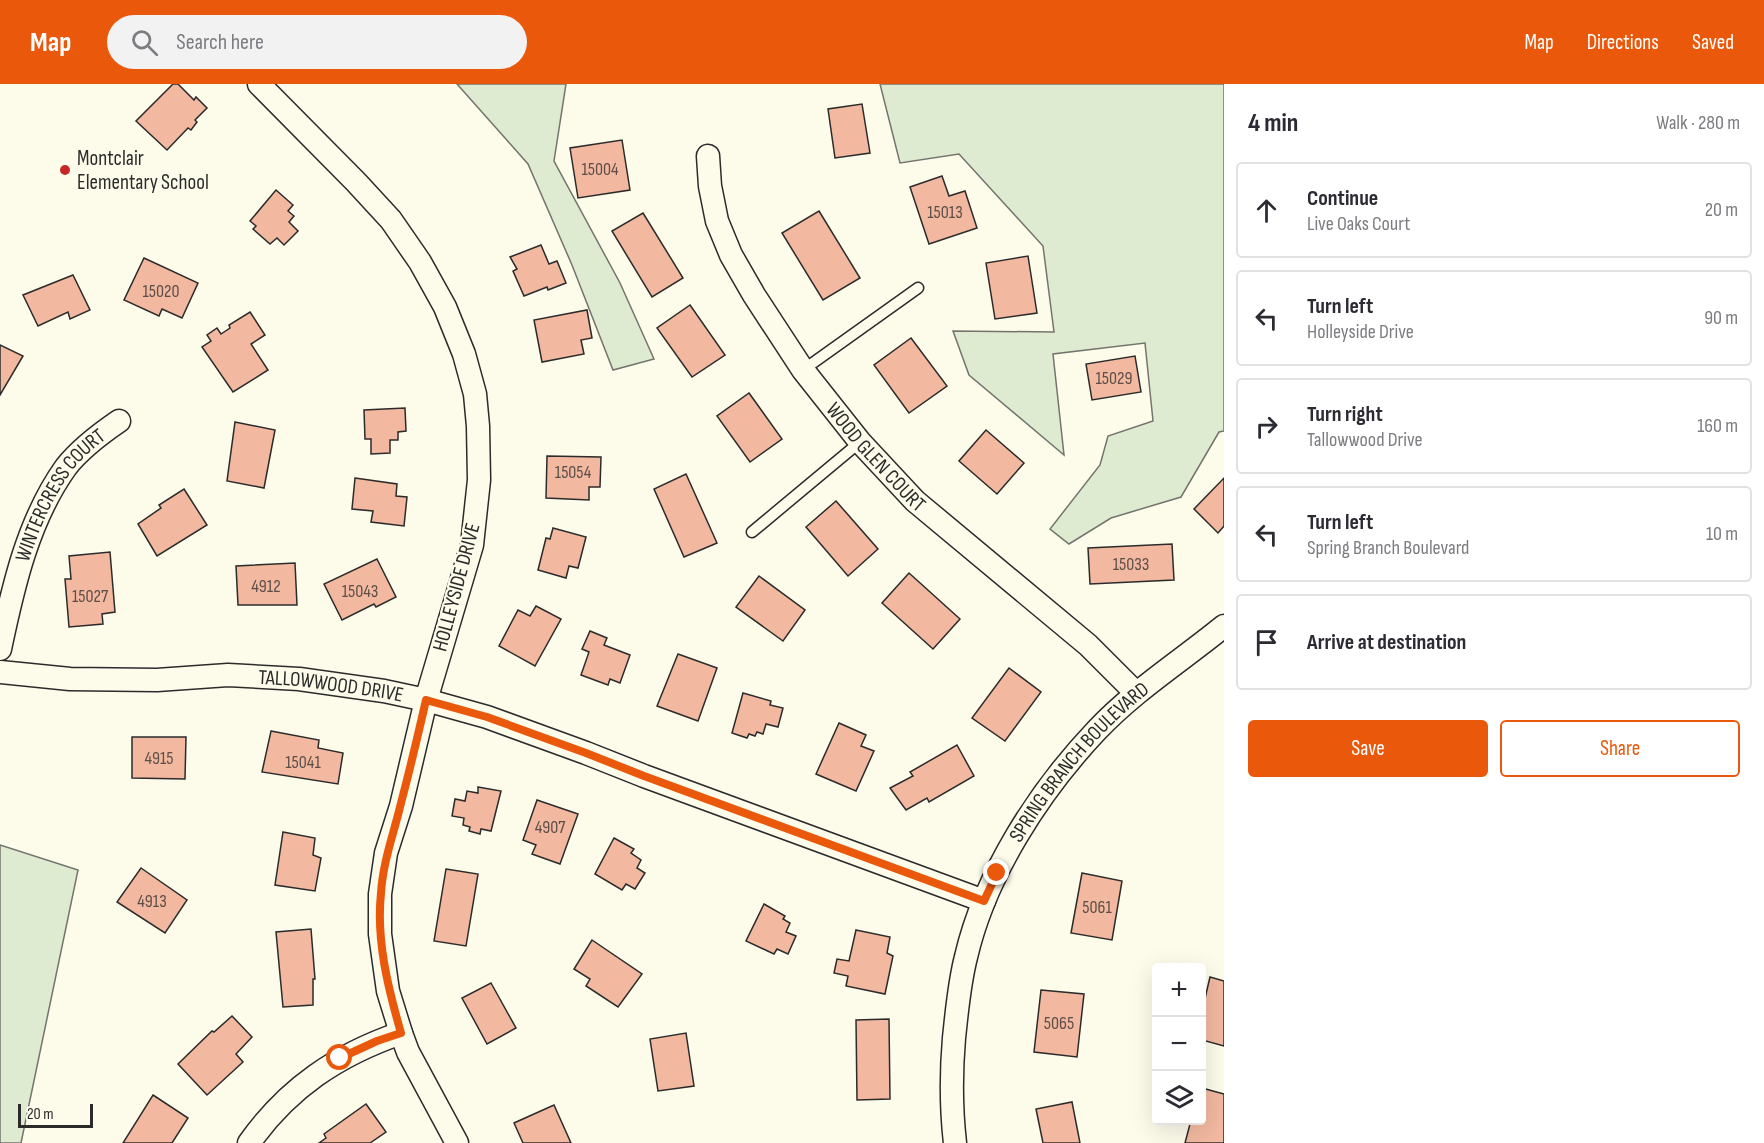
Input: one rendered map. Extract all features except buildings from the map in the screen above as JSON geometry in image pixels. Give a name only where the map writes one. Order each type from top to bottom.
[{"type":"street","name":"HOLLEYSIDE DRIVE","points":[[259,84],[357,182],[391,220],[420,262],[445,307],[464,354],[475,394],[479,480],[472,544],[426,700],[401,806],[386,853],[380,894],[380,934],[388,991],[408,1052],[457,1143]]},
{"type":"street","name":"WOOD GLEN COURT","points":[[708,156],[710,186],[717,221],[731,255],[803,370],[860,442],[915,501],[1088,645],[1136,693]]},
{"type":"street","name":"WINTERCRESS COURT","points":[[0,649],[11,596],[31,535],[46,499],[68,465],[96,437],[118,422]]},
{"type":"street","name":"SPRING BRANCH BOULEVARD","points":[[956,1143],[952,1068],[958,993],[966,955],[984,901],[997,873],[1028,819],[1060,773],[1097,730],[1136,693],[1224,626]]},
{"type":"street","name":"TALLOWWOOD DRIVE","points":[[0,672],[70,679],[156,680],[228,675],[299,679],[384,691],[426,700],[487,717],[984,901]]},
{"type":"street","points":[[249,1143],[281,1103],[312,1077],[340,1058],[401,1033]]},
{"type":"lane","points":[[803,370],[918,288]]},
{"type":"lane","points":[[752,532],[860,442]]},
{"type":"green space","points":[[457,84],[566,84],[554,161],[620,283],[654,359],[613,370],[572,265],[528,164]]},
{"type":"green space","points":[[880,84],[1224,84],[1224,431],[1219,432],[1181,497],[1111,518],[1069,544],[1050,529],[1100,465],[1108,436],[1153,421],[1145,343],[1053,354],[1064,455],[969,375],[953,331],[1054,332],[1043,246],[959,154],[900,163]]},
{"type":"green space","points":[[0,845],[78,870],[21,1143],[0,1143]]},
{"type":"place","name":"Montclair Elementary School","points":[[65,170]]},
{"type":"route","points":[[340,1058],[401,1033],[388,991],[380,934],[380,894],[386,853],[401,806],[426,700],[487,717],[984,901],[997,873]]}]
